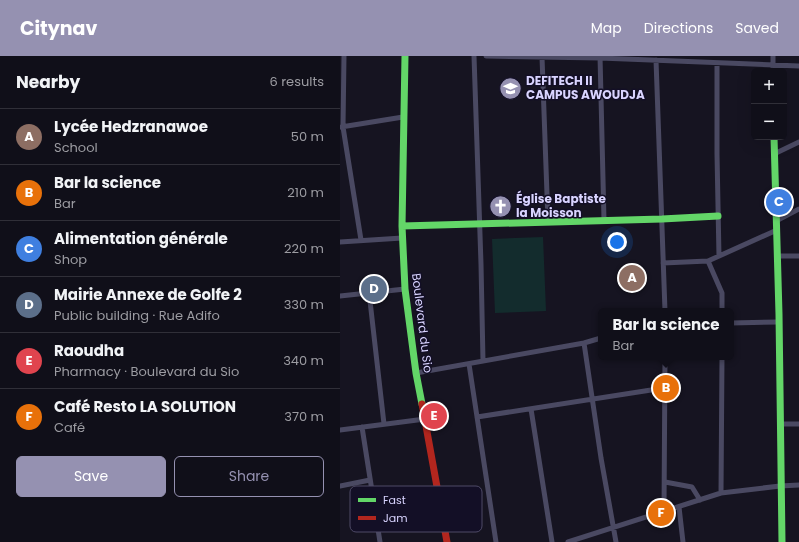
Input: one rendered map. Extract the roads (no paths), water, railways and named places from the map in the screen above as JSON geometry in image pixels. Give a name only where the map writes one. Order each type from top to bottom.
[{"type":"street","points":[[344,56],[341,127],[361,240]]},
{"type":"street","name":"Boulevard du Sio","points":[[405,56],[402,226],[405,289],[416,373],[437,486]]},
{"type":"street","points":[[474,56],[483,361]]},
{"type":"street","points":[[486,56],[600,57],[717,63],[773,68],[799,66]]},
{"type":"street","points":[[773,56],[773,68]]},
{"type":"street","points":[[542,57],[548,222]]},
{"type":"street","points":[[600,57],[604,220]]},
{"type":"street","points":[[656,60],[665,308]]},
{"type":"street","points":[[717,63],[719,256]]},
{"type":"street","points":[[341,127],[403,117]]},
{"type":"street","points":[[774,140],[778,256],[780,486],[782,542]]},
{"type":"street","points":[[774,154],[799,142]]},
{"type":"street","points":[[776,221],[799,209]]},
{"type":"street","points":[[402,226],[662,219],[718,216]]},
{"type":"street","points":[[663,263],[708,261],[777,230]]},
{"type":"street","points":[[340,242],[402,238]]},
{"type":"street","points":[[778,256],[799,256]]},
{"type":"street","points":[[708,261],[722,293],[722,308]]},
{"type":"street","points":[[340,296],[405,289]]},
{"type":"street","points":[[369,292],[384,424]]},
{"type":"street","points":[[734,323],[779,322]]},
{"type":"street","points":[[416,373],[584,343],[598,339]]},
{"type":"street","points":[[584,343],[601,458],[616,542]]},
{"type":"street","points":[[664,512],[665,360]]},
{"type":"street","points":[[721,493],[722,360]]},
{"type":"street","points":[[469,364],[496,542]]},
{"type":"street","points":[[477,417],[664,388]]},
{"type":"street","points":[[531,409],[552,542]]},
{"type":"street","points":[[340,430],[425,419]]},
{"type":"street","points":[[780,424],[799,424]]},
{"type":"street","points":[[362,427],[371,486]]},
{"type":"street","points":[[340,486],[370,480]]},
{"type":"street","points":[[665,482],[692,487],[700,500]]},
{"type":"street","points":[[568,542],[721,493],[799,485]]},
{"type":"street","points":[[679,507],[683,542]]},
{"type":"street","points":[[378,532],[380,542]]},
{"type":"street","name":"Boulevard du Sio","points":[[445,532],[447,542]]},
{"type":"place","name":"DEFITECH II CAMPUS AWOUDJA","points":[[511,88]]},
{"type":"place","name":"Alimentation générale","points":[[779,202]]},
{"type":"place","name":"Église Baptiste la Moisson","points":[[500,206]]},
{"type":"place","name":"Lycée Hedzranawoe","points":[[632,278]]},
{"type":"place","name":"Mairie Annexe de Golfe 2","points":[[374,289]]},
{"type":"place","name":"Bar la science","points":[[666,388]]},
{"type":"place","name":"Raoudha","points":[[434,416]]},
{"type":"place","name":"Café Resto LA SOLUTION","points":[[661,513]]}]
